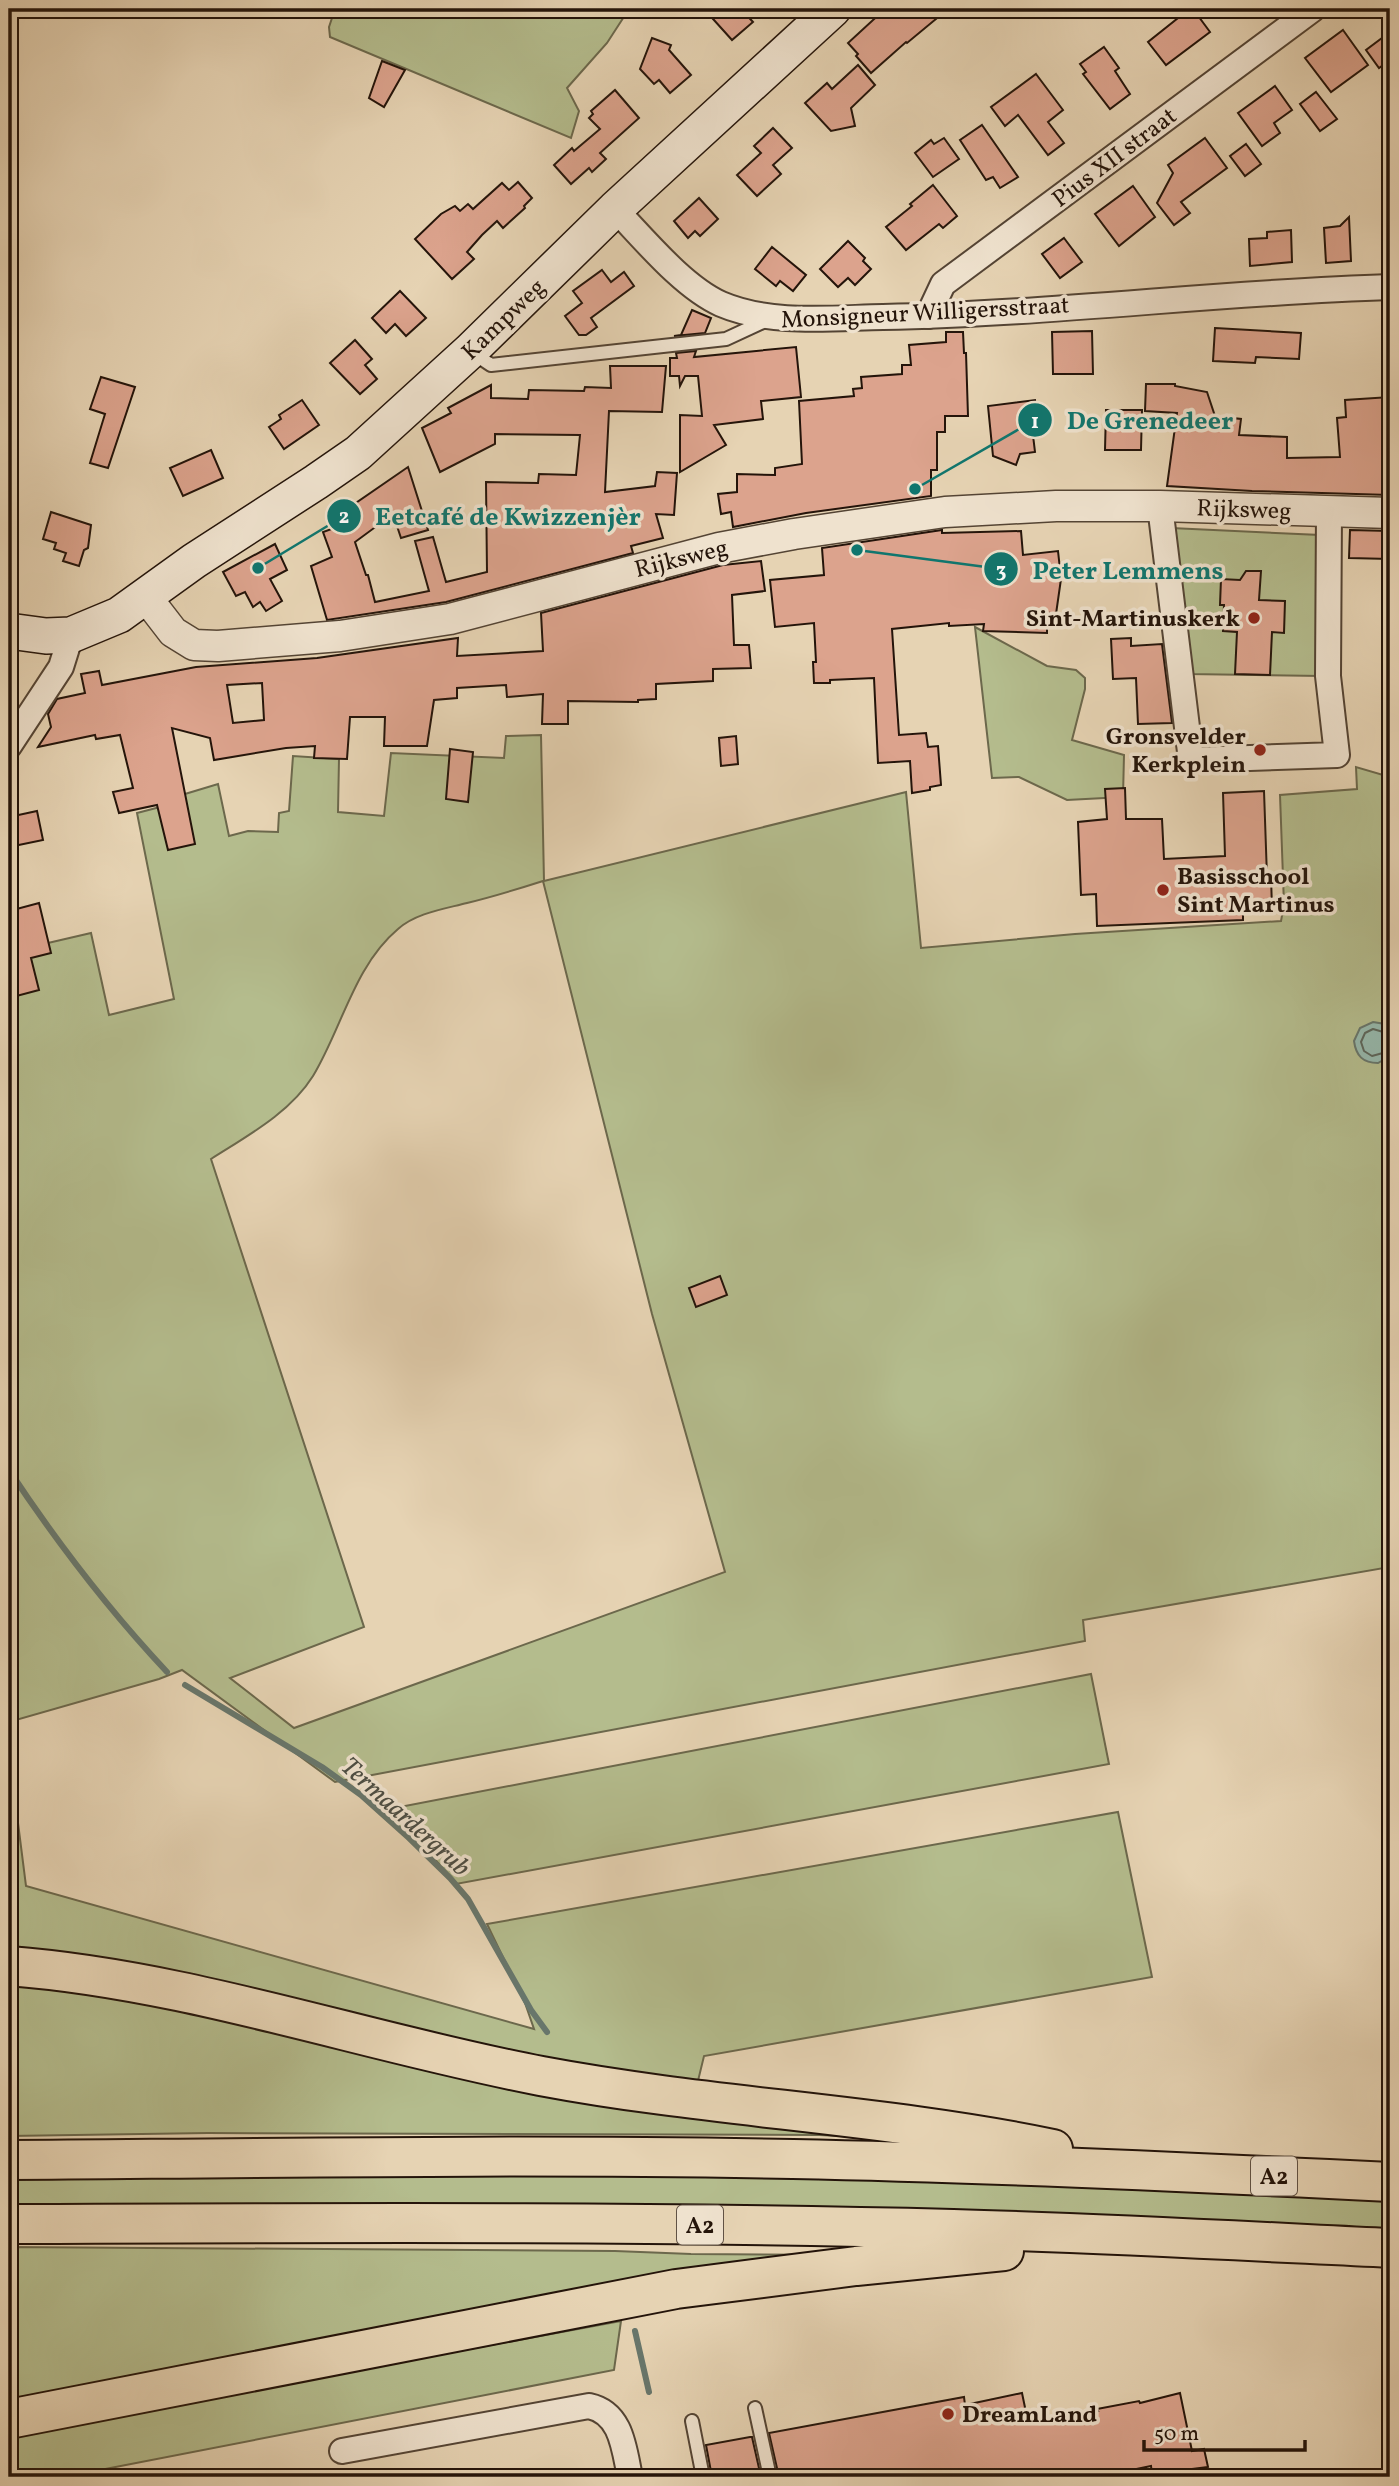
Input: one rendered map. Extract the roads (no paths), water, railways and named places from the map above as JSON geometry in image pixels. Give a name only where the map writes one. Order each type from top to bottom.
[{"type":"highway","name":"A2","points":[[9,1966],[175,1991],[455,2058],[555,2078],[749,2108],[982,2134],[1158,2170]]},
{"type":"highway","name":"A2","points":[[9,2160],[792,2159],[1158,2170],[1390,2182]]},
{"type":"highway","name":"A2","points":[[9,2224],[408,2222],[761,2226],[1145,2236],[1390,2248]]},
{"type":"highway","name":"A2","points":[[9,2419],[676,2289],[856,2266],[1145,2236]]},
{"type":"main road","name":"Kampweg","points":[[146,597],[194,561],[358,453],[470,351],[615,209],[833,9]]},
{"type":"main road","points":[[9,631],[46,636],[71,635],[120,615],[146,597]]},
{"type":"street","name":"Pius XII straat","points":[[928,316],[943,284],[1313,9]]},
{"type":"street","points":[[615,209],[657,253],[704,296],[741,311],[774,317]]},
{"type":"street","name":"Monsigneur Willigersstraat","points":[[774,317],[928,316],[1308,289],[1390,286]]},
{"type":"street","points":[[1160,506],[1191,760],[1337,755],[1328,676],[1329,512]]},
{"type":"street","name":"Rijksweg","points":[[146,597],[173,632],[194,645],[218,646],[340,636],[450,619],[646,566],[757,540],[901,517],[982,508],[1160,506],[1390,513]]},
{"type":"street","points":[[9,746],[61,667],[71,635]]},
{"type":"street","points":[[341,2451],[589,2406],[605,2412],[616,2423],[630,2477]]},
{"type":"lane","name":"Monsigneur Willigersstraat","points":[[470,351],[491,365],[726,339],[774,317]]},
{"type":"lane","points":[[755,2408],[770,2477]]},
{"type":"lane","points":[[692,2421],[703,2477]]},
{"type":"water","points":[[1373,1022],[1385,1024],[1390,1029],[1390,1056],[1378,1063],[1361,1058],[1354,1041],[1360,1028]]},
{"type":"waterway","name":"Termaardergrub","points":[[9,1470],[84,1574],[167,1672]]},
{"type":"waterway","name":"Termaardergrub","points":[[185,1685],[322,1767],[361,1795],[409,1838],[468,1899],[531,2010],[547,2032]]},
{"type":"waterway","name":"Termaardergrub","points":[[635,2331],[649,2392]]},
{"type":"place","name":"De Grenedeer","points":[[915,489]]},
{"type":"place","name":"Peter Lemmens","points":[[857,550]]},
{"type":"place","name":"Eetcafé de Kwizzenjèr","points":[[258,568]]},
{"type":"place","name":"Sint-Martinuskerk","points":[[1254,618]]},
{"type":"place","name":"Gronsvelder Kerkplein","points":[[1260,750]]},
{"type":"place","name":"Basisschool Sint Martinus","points":[[1163,890]]},
{"type":"place","name":"DreamLand","points":[[948,2414]]}]
